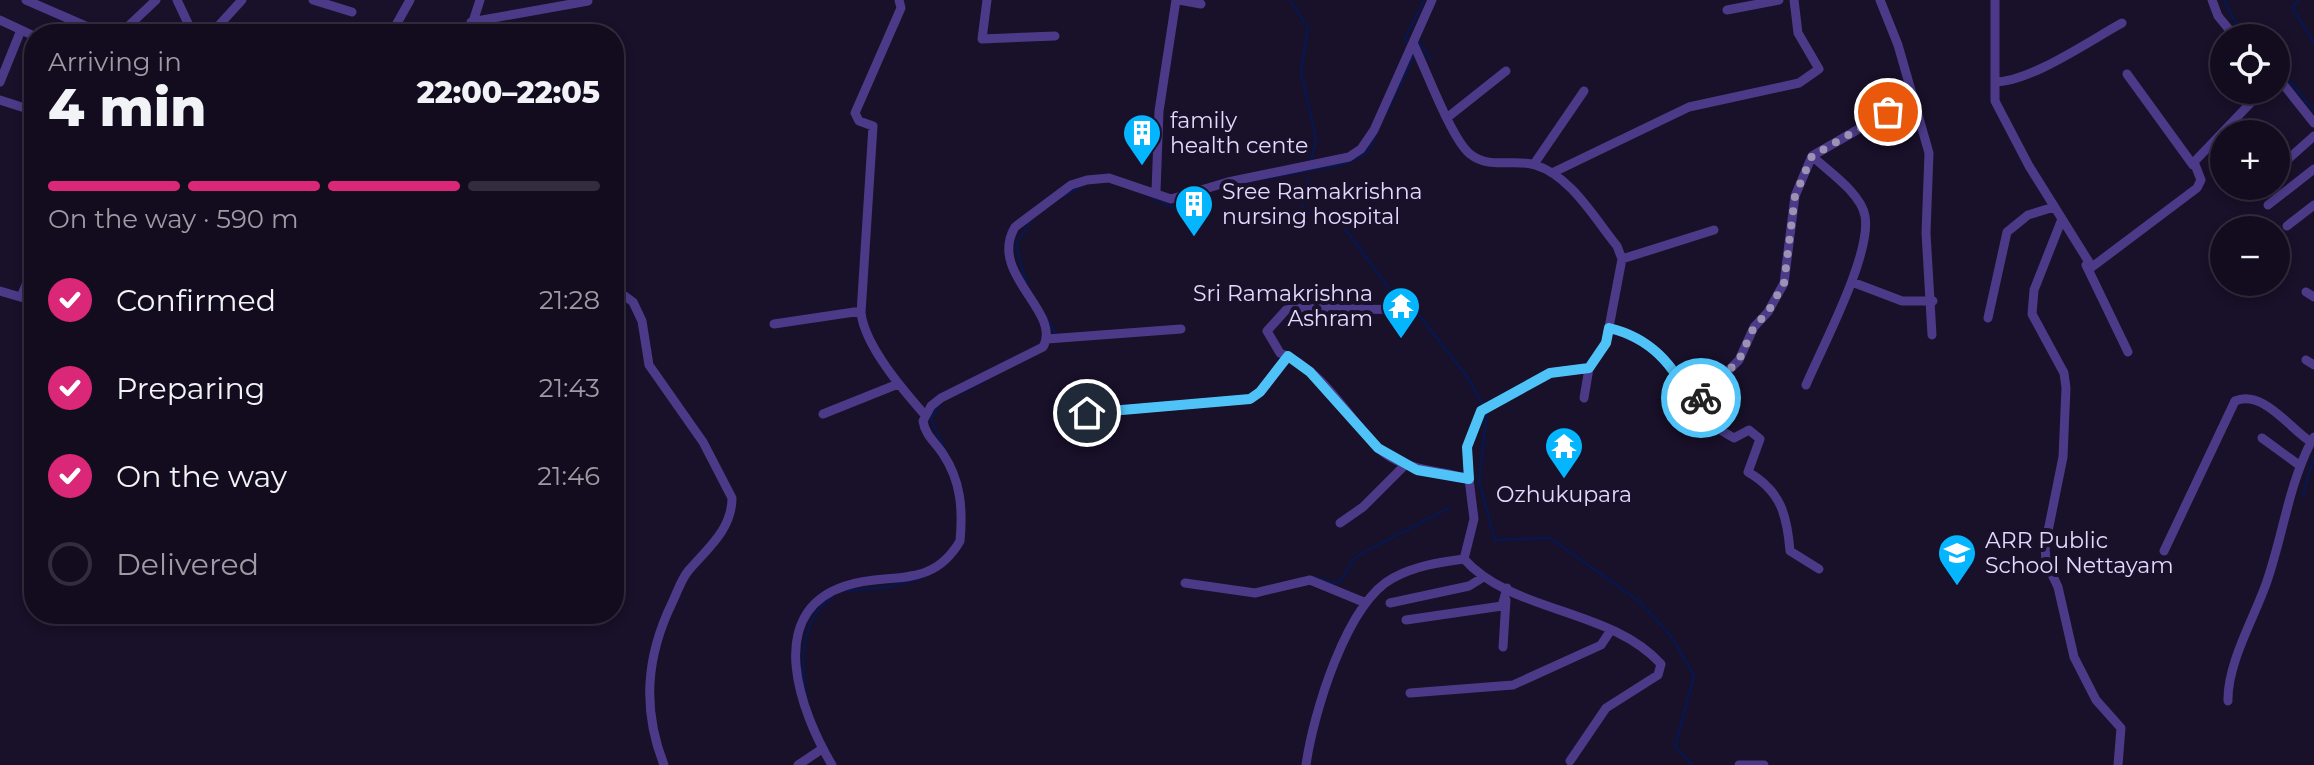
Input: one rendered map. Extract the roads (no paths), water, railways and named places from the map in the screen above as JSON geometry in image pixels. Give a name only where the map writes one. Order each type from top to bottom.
[{"type":"street","points":[[26,0],[81,24]]},
{"type":"street","points":[[131,24],[156,0]]},
{"type":"street","points":[[177,0],[188,24]]},
{"type":"street","points":[[220,24],[242,0]]},
{"type":"street","points":[[313,0],[352,12]]},
{"type":"street","points":[[397,24],[410,0]]},
{"type":"street","points":[[471,22],[480,0]]},
{"type":"street","points":[[899,0],[901,8],[855,113],[859,121],[873,126],[861,311],[863,325],[898,384],[925,415]]},
{"type":"street","points":[[987,0],[982,39],[1055,36]]},
{"type":"street","points":[[1156,191],[1159,111],[1178,0],[1201,4]]},
{"type":"street","points":[[832,765],[810,729],[799,694],[794,650],[810,608],[846,585],[915,577],[937,566],[960,541],[961,495],[943,454],[923,427],[925,415],[941,398],[1043,347],[1047,339],[1047,329],[1020,284],[1008,253],[1015,227],[1071,185],[1087,180],[1109,178],[1156,191],[1171,199],[1228,182],[1349,157],[1368,140],[1432,0]]},
{"type":"street","points":[[1727,10],[1779,0]]},
{"type":"street","points":[[1554,172],[1689,107],[1799,83],[1819,69],[1798,33],[1794,0]]},
{"type":"street","points":[[1880,0],[1914,97],[1929,153],[1926,233],[1933,301],[1932,335]]},
{"type":"street","points":[[2212,0],[2225,24]]},
{"type":"street","points":[[471,22],[588,1]]},
{"type":"street","points":[[1996,1],[1995,101],[2054,207],[2092,267],[2197,188],[2201,180],[2127,74]]},
{"type":"street","points":[[0,20],[24,31]]},
{"type":"street","points":[[1995,82],[2007,82],[2042,68],[2122,23]]},
{"type":"street","points":[[0,82],[21,30]]},
{"type":"street","points":[[1414,45],[1470,155],[1493,164],[1534,164],[1554,172],[1617,246],[1622,259],[1606,343],[1589,368],[1584,398]]},
{"type":"street","points":[[1448,117],[1506,71]]},
{"type":"street","points":[[1534,164],[1584,91]]},
{"type":"street","points":[[2290,93],[2314,123]]},
{"type":"street","points":[[1692,407],[1739,360],[1754,327],[1768,312],[1784,283],[1795,196],[1812,156],[1914,97]]},
{"type":"street","points":[[0,100],[24,108]]},
{"type":"street","points":[[2193,165],[2250,104]]},
{"type":"street","points":[[2290,157],[2314,136]]},
{"type":"street","points":[[1806,385],[1852,282],[1865,233],[1865,214],[1856,198],[1812,156]]},
{"type":"street","points":[[2268,205],[2314,169]]},
{"type":"street","points":[[2290,224],[2314,205]]},
{"type":"street","points":[[1988,318],[2007,232],[2028,215],[2054,207]]},
{"type":"street","points":[[2062,219],[2034,290],[2032,314],[2064,373],[2066,388],[2063,457],[2047,533],[2046,562],[2058,587],[2074,657],[2096,700],[2121,728],[2118,765]]},
{"type":"street","points":[[1622,259],[1714,230]]},
{"type":"street","points":[[2071,233],[2128,352]]},
{"type":"street","points":[[1852,282],[1902,301],[1933,301]]},
{"type":"street","points":[[21,297],[24,290]]},
{"type":"street","points":[[0,291],[24,298]]},
{"type":"street","points":[[624,296],[633,302],[642,321],[649,365],[703,442],[732,498],[732,510],[725,529],[687,573],[662,625],[652,658],[647,696],[664,765]]},
{"type":"street","points":[[1415,310],[1333,306],[1286,310],[1267,331],[1280,353],[1310,372],[1378,448],[1417,470],[1469,479]]},
{"type":"street","points":[[774,324],[861,311]]},
{"type":"street","points":[[1609,328],[1627,332],[1653,347],[1673,368],[1692,407],[1734,438],[1749,430],[1760,439],[1748,472],[1761,480],[1787,517],[1790,551],[1819,569]]},
{"type":"street","points":[[1047,339],[1181,329]]},
{"type":"street","points":[[1087,413],[1250,399],[1260,392],[1288,356]]},
{"type":"street","points":[[1464,559],[1474,519],[1467,447],[1481,411],[1550,373],[1589,368]]},
{"type":"street","points":[[823,414],[898,384]]},
{"type":"street","points":[[2164,551],[2238,399],[2251,400],[2279,414],[2312,440],[2299,465],[2266,583],[2248,626],[2228,701]]},
{"type":"street","points":[[2262,438],[2299,465]]},
{"type":"street","points":[[1340,523],[1363,507],[1406,464]]},
{"type":"street","points":[[1464,559],[1482,578],[1611,630],[1639,645],[1658,661],[1662,670],[1606,708],[1570,761]]},
{"type":"street","points":[[1306,765],[1321,702],[1366,603],[1393,578],[1432,563],[1464,559]]},
{"type":"street","points":[[1390,603],[1469,586],[1482,578]]},
{"type":"street","points":[[1185,583],[1255,593],[1310,580],[1366,603]]},
{"type":"street","points":[[1503,647],[1507,588]]},
{"type":"street","points":[[1406,620],[1502,606],[1506,600]]},
{"type":"street","points":[[1410,693],[1513,685],[1601,645],[1611,630]]},
{"type":"street","points":[[798,765],[822,749]]},
{"type":"street","points":[[1739,765],[1764,765]]},
{"type":"waterway","points":[[1290,0],[1308,28],[1301,71],[1316,139],[1311,161]]},
{"type":"waterway","points":[[1407,42],[1405,38],[1424,0]]},
{"type":"waterway","points":[[2224,0],[2237,24]]},
{"type":"waterway","points":[[2299,0],[2292,7],[2314,43]]},
{"type":"waterway","points":[[1418,40],[1431,60]]},
{"type":"waterway","points":[[1387,111],[1415,53]]},
{"type":"waterway","points":[[2290,82],[2314,110]]},
{"type":"waterway","points":[[1262,179],[1344,164],[1367,153],[1377,132]]},
{"type":"waterway","points":[[1308,178],[1302,210],[1341,223],[1390,290],[1410,306]]},
{"type":"waterway","points":[[1062,197],[1080,187]]},
{"type":"waterway","points":[[1143,193],[1174,208],[1204,194]]},
{"type":"waterway","points":[[1026,283],[1016,244],[1031,220]]},
{"type":"waterway","points":[[1416,311],[1468,378],[1483,405]]},
{"type":"waterway","points":[[1046,317],[1056,334]]},
{"type":"waterway","points":[[962,392],[984,381]]},
{"type":"waterway","points":[[939,405],[931,419],[946,452]]},
{"type":"waterway","points":[[1487,412],[1479,481],[1495,540],[1550,538],[1639,601],[1671,636],[1694,676],[1675,747],[1693,765]]},
{"type":"waterway","points":[[2303,495],[2314,457]]},
{"type":"waterway","points":[[1317,578],[1333,583],[1341,581],[1355,557],[1449,508]]},
{"type":"waterway","points":[[847,591],[888,587],[921,578]]},
{"type":"waterway","points":[[806,696],[803,669],[805,642],[814,617],[833,597]]},
{"type":"place","name":"family health cente","points":[[1142,167]]},
{"type":"place","name":"Sree Ramakrishna nursing hospital","points":[[1194,238]]},
{"type":"place","name":"Sri Ramakrishna Ashram","points":[[1401,340]]},
{"type":"place","name":"Ozhukupara","points":[[1564,480]]},
{"type":"place","name":"ARR Public School Nettayam","points":[[1957,587]]}]
